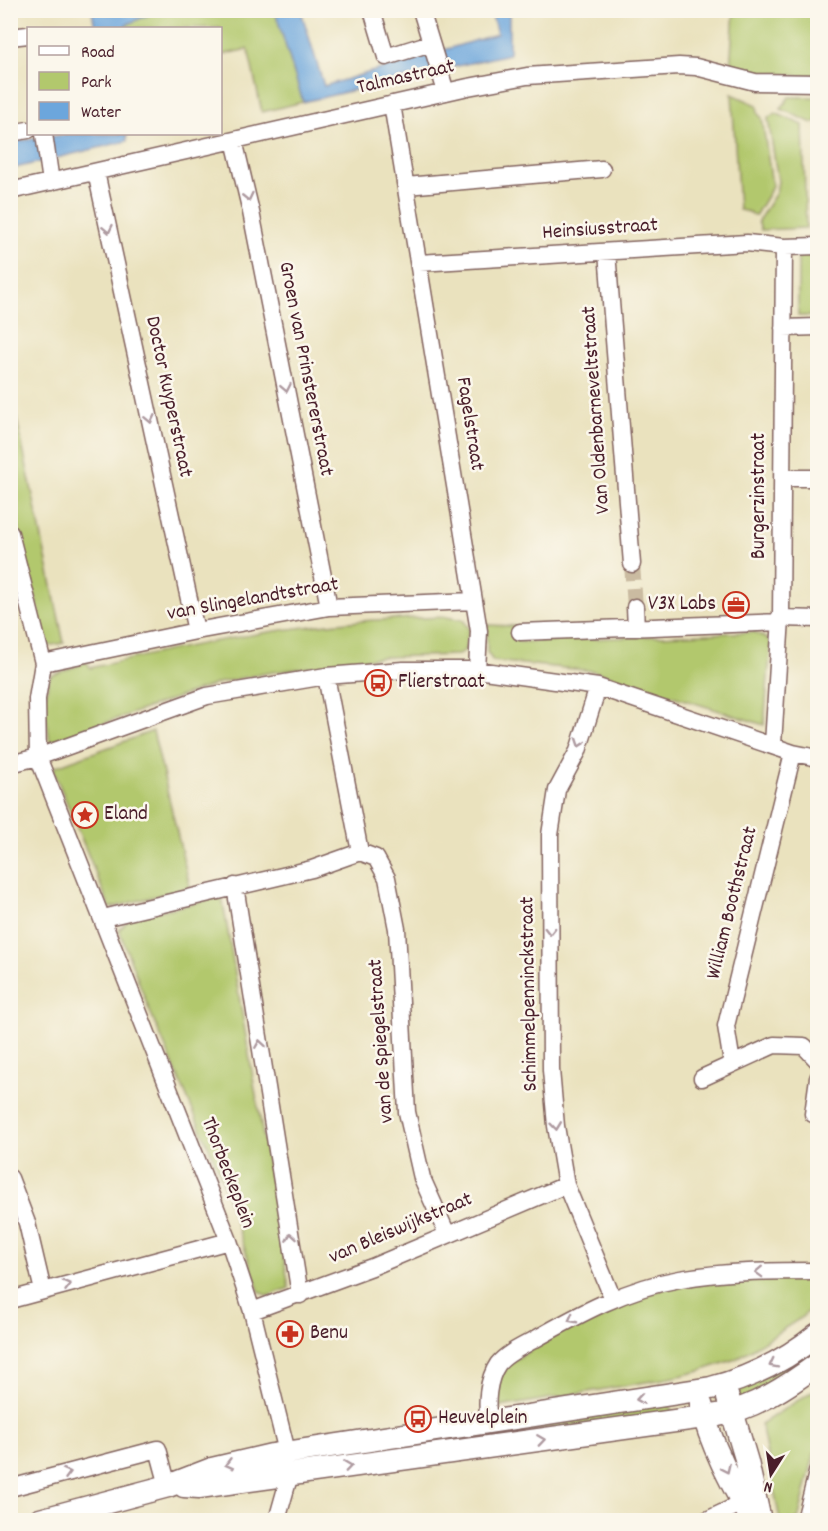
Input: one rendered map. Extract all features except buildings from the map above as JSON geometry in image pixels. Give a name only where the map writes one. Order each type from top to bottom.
[{"type":"street","points":[[372,10],[386,57],[433,48]]},
{"type":"street","points":[[421,10],[446,92]]},
{"type":"street","points":[[10,37],[27,35]]},
{"type":"street","name":"Talmastraat","points":[[10,191],[392,104],[527,76],[679,66],[696,67],[754,82],[818,84]]},
{"type":"street","name":"Fagelstraat","points":[[392,104],[479,630],[477,670]]},
{"type":"street","points":[[10,133],[27,130]]},
{"type":"street","points":[[44,135],[51,182]]},
{"type":"street","name":"Groen van Prinstererstraat","points":[[234,140],[251,212],[329,607]]},
{"type":"street","points":[[406,186],[602,169]]},
{"type":"street","name":"Doctor Kuyperstraat","points":[[96,172],[196,631]]},
{"type":"street","name":"Heinsiusstraat","points":[[419,263],[747,243],[784,247],[818,246]]},
{"type":"street","name":"Burgerzinstraat","points":[[773,744],[781,620],[784,247]]},
{"type":"street","name":"Van Oldenbarneveltstraat","points":[[607,252],[632,564]]},
{"type":"street","points":[[783,328],[818,327]]},
{"type":"street","points":[[782,478],[818,478]]},
{"type":"street","points":[[10,533],[43,663],[38,699],[38,757]]},
{"type":"street","name":"van Slingelandtstraat","points":[[43,663],[196,631],[329,607],[473,601]]},
{"type":"street","points":[[635,607],[636,628]]},
{"type":"street","points":[[520,632],[818,619]]},
{"type":"street","points":[[10,764],[38,757],[207,696],[326,676],[403,670],[477,670],[598,687],[773,744],[793,753],[818,758]]},
{"type":"street","points":[[103,918],[312,869],[360,852],[326,676]]},
{"type":"street","name":"Schimmelpenninckstraat","points":[[598,687],[578,751],[556,790],[550,835],[551,1070],[556,1126],[566,1185],[613,1299]]},
{"type":"street","name":"William Boothstraat","points":[[737,1062],[730,1057],[726,1026],[793,753]]},
{"type":"street","name":"Thorbeckeplein","points":[[38,757],[229,1241],[252,1311],[286,1452]]},
{"type":"street","name":"van de Spiegelstraat","points":[[360,852],[376,858],[387,878],[397,929],[406,1112],[422,1178],[447,1234]]},
{"type":"street","name":"Thorbeckeplein","points":[[235,886],[300,1295]]},
{"type":"street","points":[[702,1078],[774,1045],[804,1046],[818,1061]]},
{"type":"street","points":[[813,1114],[818,1078]]},
{"type":"street","points":[[10,1178],[27,1223],[43,1291]]},
{"type":"street","name":"van Bleiswijkstraat","points":[[252,1311],[372,1267],[566,1185]]},
{"type":"street","points":[[10,1300],[229,1241]]},
{"type":"street","points":[[491,1447],[487,1402],[493,1376],[499,1363],[537,1338],[613,1299],[654,1285],[699,1276],[818,1271]]},
{"type":"street","points":[[40,1521],[168,1486],[220,1467],[286,1452],[723,1385],[780,1361],[818,1334]]},
{"type":"street","points":[[168,1486],[199,1487],[732,1412],[768,1396],[818,1364]]},
{"type":"street","points":[[723,1385],[732,1412],[750,1507]]},
{"type":"street","points":[[698,1390],[704,1417],[750,1507],[760,1521]]},
{"type":"street","points":[[10,1488],[158,1449],[168,1486]]},
{"type":"street","points":[[277,1521],[290,1474],[286,1452]]},
{"type":"street","points":[[805,1521],[818,1469]]},
{"type":"street","points":[[707,1521],[750,1507]]},
{"type":"green space","points":[[157,11],[275,11],[303,102],[262,112],[248,49],[222,55],[222,27],[125,27]]},
{"type":"green space","points":[[734,11],[817,11],[817,75],[800,76],[730,69]]},
{"type":"green space","points":[[732,94],[757,105],[758,114],[762,118],[772,185],[755,216],[739,210]]},
{"type":"green space","points":[[789,97],[817,97],[817,122],[812,123],[781,109]]},
{"type":"green space","points":[[775,113],[803,125],[806,228],[761,230],[758,221],[776,193],[778,181],[768,118]]},
{"type":"green space","points":[[798,255],[817,255],[817,316],[798,316]]},
{"type":"green space","points":[[10,387],[64,643],[47,646],[11,494]]},
{"type":"green space","points":[[446,617],[463,620],[469,629],[465,650],[458,655],[382,657],[267,673],[222,682],[50,742],[44,701],[50,676],[87,662],[90,668],[224,640],[323,625]]},
{"type":"green space","points":[[487,625],[516,626],[518,642],[754,632],[771,641],[764,725],[594,671],[493,661],[487,652]]},
{"type":"green space","points":[[153,731],[190,887],[110,908],[54,767]]},
{"type":"green space","points":[[222,897],[289,1288],[268,1296],[259,1291],[218,1169],[149,1009],[119,930],[132,917]]},
{"type":"green space","points":[[817,1278],[817,1303],[801,1318],[736,1359],[675,1377],[494,1408],[500,1369],[585,1316],[617,1302],[692,1281]]},
{"type":"green space","points":[[817,1348],[817,1357],[740,1401],[735,1388]]},
{"type":"green space","points":[[817,1388],[817,1443],[798,1520],[780,1520],[761,1424]]},
{"type":"green space","points":[[668,1401],[674,1416],[512,1433],[512,1429]]},
{"type":"water","points":[[92,10],[157,11],[125,27],[95,27]]},
{"type":"water","points":[[275,11],[301,11],[324,86],[497,34],[491,11],[509,11],[509,54],[303,102]]},
{"type":"water","points":[[62,135],[127,135],[127,141],[11,169],[10,142]]},
{"type":"tunnel","points":[[632,564],[635,607]]},
{"type":"place","name":"V3X Labs","points":[[736,605]]},
{"type":"place","name":"Flierstraat","points":[[378,683]]},
{"type":"place","name":"Eland","points":[[85,815]]},
{"type":"place","name":"Benu","points":[[290,1334]]},
{"type":"place","name":"Heuvelplein","points":[[418,1419]]}]
